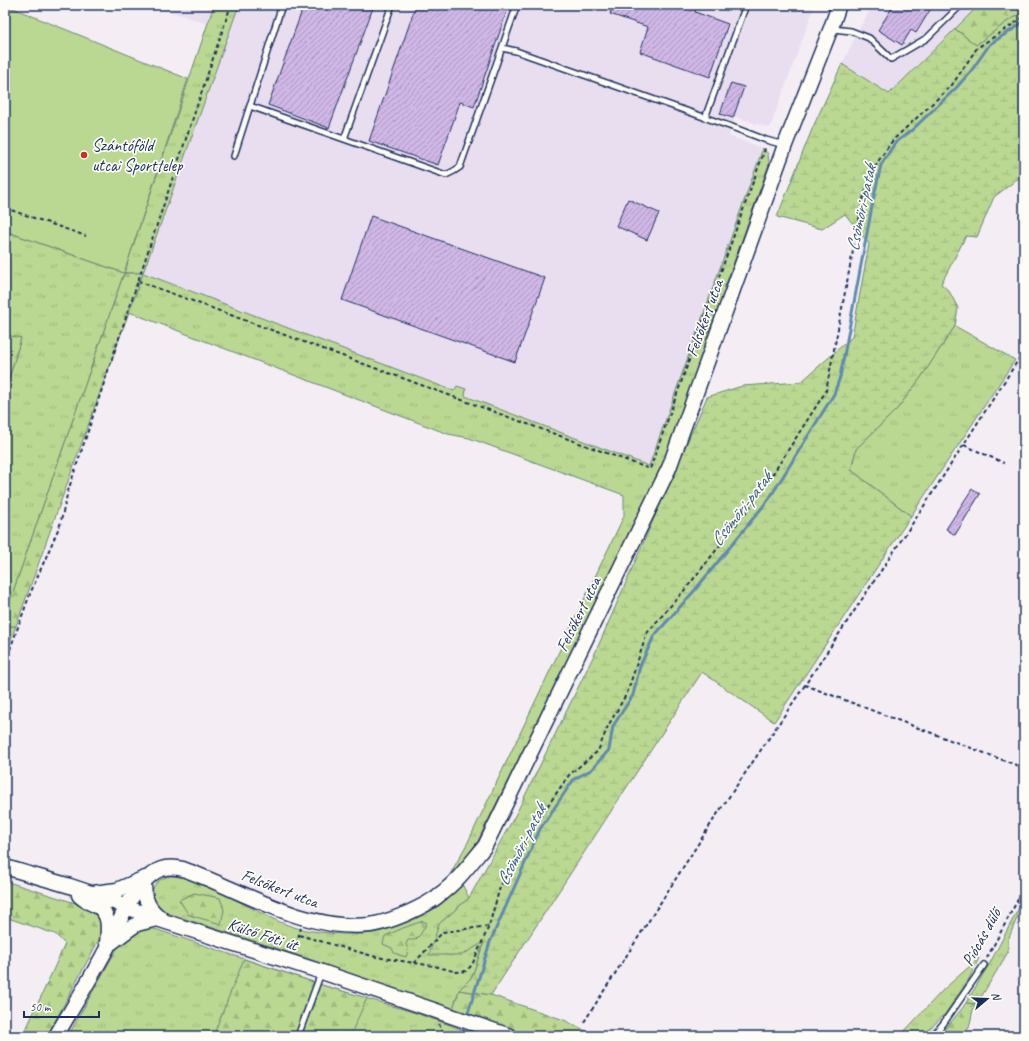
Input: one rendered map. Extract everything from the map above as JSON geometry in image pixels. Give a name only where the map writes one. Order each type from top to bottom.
[{"type":"street","name":"Felsőkert utca","points":[[56,1036],[108,947],[137,890],[156,872],[165,868],[174,867],[183,869],[288,913],[316,921],[348,926],[371,924],[395,919],[417,909],[439,895],[457,880],[485,846],[669,468],[785,145],[839,5]]},
{"type":"street","name":"Külső Fóti út","points":[[5,867],[92,893],[161,921],[322,972],[510,1036]]},
{"type":"street","points":[[92,893],[117,890],[146,880],[145,896],[148,906],[161,921]]},
{"type":"street","points":[[70,886],[84,900],[104,912],[107,917],[108,947]]},
{"type":"street","points":[[108,947],[131,928],[142,922],[161,921]]},
{"type":"lane","points":[[234,156],[282,5]]},
{"type":"lane","points":[[344,139],[392,5]]},
{"type":"lane","points":[[250,106],[446,175],[460,167],[517,5]]},
{"type":"lane","points":[[705,118],[746,5]]},
{"type":"lane","points":[[831,28],[851,31],[869,38],[891,59],[927,38],[961,5]]},
{"type":"lane","points":[[502,48],[785,145]]},
{"type":"lane","name":"Piócás dűlő","points":[[932,1036],[943,1024],[984,964]]},
{"type":"lane","points":[[298,1036],[322,972]]},
{"type":"path","points":[[5,663],[30,594],[60,525],[68,491],[231,5]]},
{"type":"path","points":[[300,935],[376,957],[434,966],[457,972],[466,970],[472,965],[489,926],[500,887],[536,824],[569,775],[598,751],[608,726],[627,693],[647,633],[688,586],[758,497],[826,390],[863,199],[871,174],[879,160],[894,140],[952,85],[977,48],[1024,17]]},
{"type":"path","points":[[138,281],[650,469],[768,140]]},
{"type":"path","points":[[5,208],[86,236]]},
{"type":"path","points":[[584,1022],[716,816],[806,685],[1024,351]]},
{"type":"path","points":[[964,445],[1004,463]]},
{"type":"path","points":[[806,685],[1024,768]]},
{"type":"path","name":"Piócás dűlő","points":[[984,964],[1024,888]]},
{"type":"path","points":[[290,962],[300,935],[303,917]]},
{"type":"path","points":[[414,963],[443,932],[489,926]]},
{"type":"shaded area","points":[[151,5],[214,5],[207,24]]},
{"type":"shaded area","points":[[239,5],[815,5],[770,128],[735,117],[729,136],[763,148],[649,466],[464,395],[466,389],[457,386],[454,392],[143,273]]},
{"type":"shaded area","points":[[873,5],[979,5],[889,94],[842,64],[861,25]]},
{"type":"green space","name":"Szántóföld utcai Sporttelep","points":[[5,5],[188,79],[124,273],[5,231]]},
{"type":"green space","points":[[214,5],[239,5],[143,273],[124,273]]},
{"type":"green space","points":[[979,5],[1024,5],[1024,12],[1008,21],[976,45],[955,29]]},
{"type":"green space","points":[[1024,12],[1024,174],[994,197],[977,237],[966,236],[941,284],[949,291],[958,308],[955,326],[922,376],[897,409],[856,449],[851,470],[911,516],[774,722],[702,672],[491,995],[459,990],[472,977],[484,942],[462,955],[429,955],[439,924],[469,898],[517,812],[596,651],[707,397],[742,386],[801,382],[852,337],[869,244],[845,214],[822,229],[777,217],[813,127],[842,64],[889,94],[955,29],[976,45],[1008,21]]},
{"type":"green space","points":[[763,148],[768,154],[769,164],[725,287],[715,328],[661,470],[477,843],[448,878],[468,842],[624,516],[624,495],[469,438],[448,434],[129,312],[143,273],[454,391],[457,386],[466,389],[465,396],[649,466]]},
{"type":"green space","points":[[5,231],[124,273],[5,615],[5,392],[21,338],[5,335]]},
{"type":"green space","points":[[124,273],[143,273],[16,626],[5,626],[5,615]]},
{"type":"green space","points":[[955,326],[1015,360],[911,516],[851,470],[856,449],[897,409],[922,376]]},
{"type":"green space","points":[[5,335],[21,338],[5,392]]},
{"type":"green space","points":[[5,626],[16,626],[5,655]]},
{"type":"green space","points":[[170,876],[199,882],[270,918],[290,926],[335,934],[373,933],[390,929],[408,922],[440,905],[462,884],[469,898],[439,924],[484,941],[472,977],[459,990],[452,1012],[309,959],[164,912],[157,908],[151,894],[158,882]]},
{"type":"green space","points":[[5,881],[88,907],[100,917],[102,934],[47,1036],[23,1036],[65,944],[55,934],[5,917]]},
{"type":"green space","points":[[194,893],[220,898],[224,910],[221,924],[189,915],[179,900]]},
{"type":"green space","points":[[1024,898],[1008,940],[1008,952],[977,1004],[966,1003],[991,961]]},
{"type":"green space","points":[[423,921],[427,923],[420,935],[415,940],[408,940],[406,944],[408,950],[406,957],[394,953],[392,948],[383,944],[385,936]]},
{"type":"green space","points":[[141,929],[155,929],[325,986],[416,1013],[461,1029],[458,1036],[68,1036],[120,943]]},
{"type":"green space","points":[[979,958],[969,979],[945,1014],[922,1036],[900,1036],[944,989]]},
{"type":"green space","points":[[244,959],[325,986],[367,998],[350,1036],[213,1036]]},
{"type":"green space","points":[[459,990],[491,995],[564,1020],[596,1036],[522,1036],[452,1012]]},
{"type":"green space","points":[[966,1003],[977,1004],[973,1010],[969,1028],[960,1036],[939,1036],[961,1010]]},
{"type":"building","points":[[304,5],[374,5],[329,128],[268,105]]},
{"type":"building","points":[[416,5],[509,5],[474,107],[460,102],[438,165],[369,141]]},
{"type":"building","points":[[613,5],[697,5],[695,12],[728,24],[710,77],[640,52],[648,27],[610,14]]},
{"type":"building","points":[[894,5],[933,5],[916,33],[911,30],[902,45],[878,30]]},
{"type":"building","points":[[731,83],[744,87],[733,118],[720,114]]},
{"type":"building","points":[[628,199],[659,213],[647,240],[616,226]]},
{"type":"building","points":[[371,216],[545,278],[515,362],[342,300]]},
{"type":"building","points":[[972,489],[980,494],[955,535],[946,529]]},
{"type":"waterway","name":"Csömöri-patak","points":[[467,1016],[490,942],[540,829],[574,779],[591,770],[609,750],[613,726],[633,695],[640,666],[654,636],[695,590],[769,499],[834,394],[840,377],[881,165],[895,143],[912,130],[956,88],[971,71],[990,44],[1024,22]]},
{"type":"waterway","name":"Csömöri-patak","points":[[461,1036],[463,1030]]},
{"type":"place","name":"Szántóföld utcai Sporttelep","points":[[84,155]]}]
